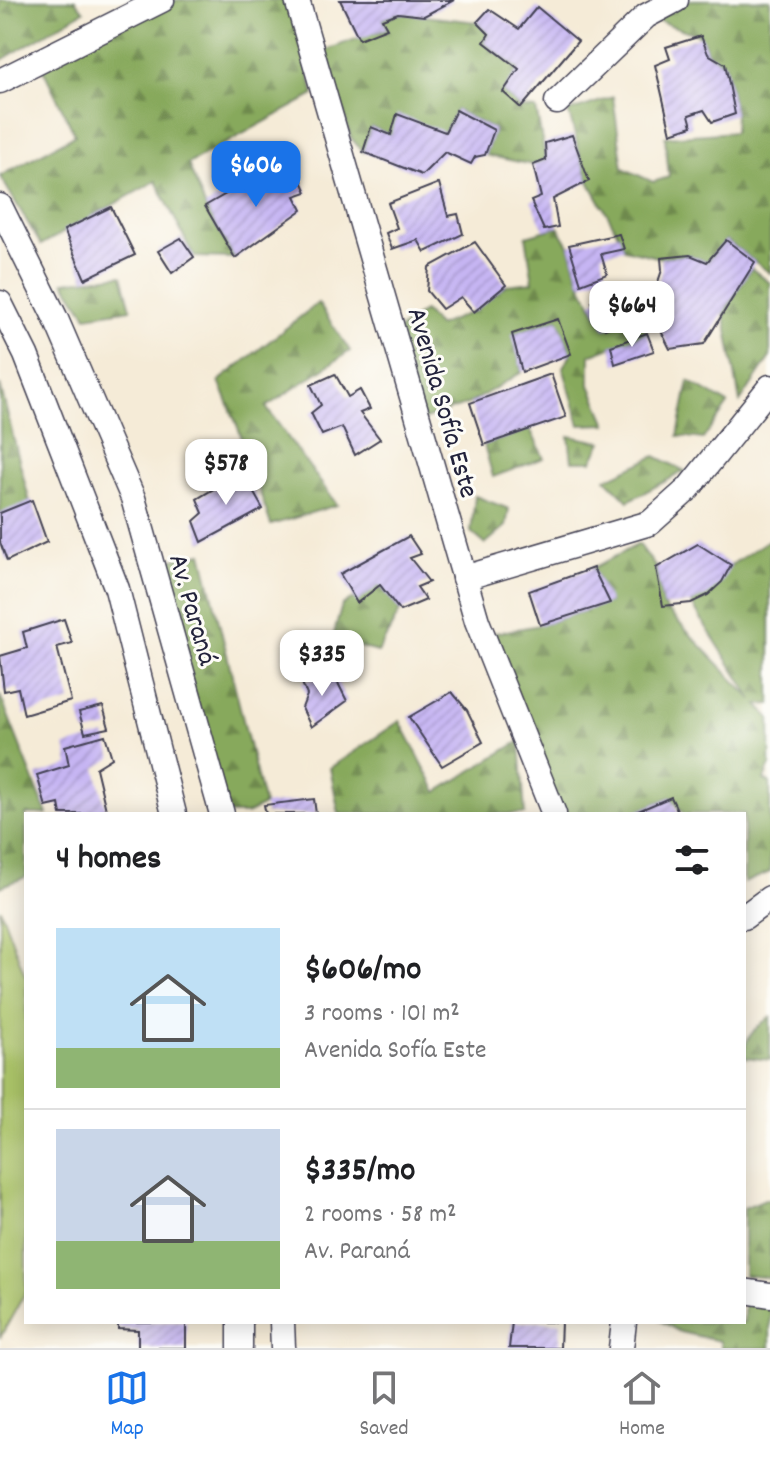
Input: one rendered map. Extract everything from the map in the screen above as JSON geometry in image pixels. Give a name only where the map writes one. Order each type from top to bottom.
[{"type":"street","points":[[0,81],[162,0]]},
{"type":"street","name":"Avenida Sofía Este","points":[[297,0],[477,621],[553,812]]},
{"type":"street","points":[[557,102],[646,16],[676,0]]},
{"type":"street","name":"Av. Paraná","points":[[0,206],[55,317],[133,498],[221,812]]},
{"type":"street","points":[[0,303],[26,355],[117,589],[173,812]]},
{"type":"street","points":[[464,578],[650,523],[688,489],[770,387]]},
{"type":"street","points":[[746,916],[770,898]]},
{"type":"street","points":[[746,1291],[770,1295]]},
{"type":"street","points":[[240,1324],[240,1348]]},
{"type":"street","points":[[282,1324],[283,1348]]},
{"type":"street","points":[[621,1348],[624,1324]]},
{"type":"green space","points":[[0,0],[75,0],[84,11],[0,61]]},
{"type":"green space","points":[[177,0],[293,0],[314,95],[188,164],[205,206],[235,258],[194,257],[156,181],[41,245],[0,176],[75,135],[40,63]]},
{"type":"green space","points":[[691,0],[770,0],[770,273],[726,240],[707,262],[690,255],[661,258],[624,249],[590,183],[580,156],[568,112],[613,97],[623,168],[653,182],[669,177],[665,137],[734,132],[735,114],[725,64],[708,54],[701,36],[650,18]]},
{"type":"green space","points":[[398,13],[477,22],[489,34],[484,42],[519,69],[503,92],[521,108],[536,109],[546,160],[533,165],[485,155],[494,130],[456,110],[445,132],[391,135],[371,127],[363,152],[351,138],[326,50],[386,28],[382,19]]},
{"type":"green space","points":[[558,227],[569,245],[581,284],[605,329],[641,317],[647,333],[590,355],[590,385],[607,424],[580,425],[563,367],[571,354],[558,319],[513,334],[522,372],[470,403],[420,421],[394,333],[424,311],[438,326],[474,311],[506,285],[533,282],[526,236]]},
{"type":"green space","points":[[751,268],[770,283],[770,357],[740,402],[724,312]]},
{"type":"green space","points":[[122,275],[131,309],[87,316],[64,282]]},
{"type":"green space","points":[[318,303],[350,351],[266,407],[337,505],[271,525],[219,381]]},
{"type":"green space","points":[[689,381],[728,404],[703,439],[678,436]]},
{"type":"green space","points":[[0,385],[30,503],[0,519]]},
{"type":"green space","points":[[530,429],[544,458],[493,477],[484,445]]},
{"type":"green space","points":[[569,436],[602,442],[592,461],[572,461]]},
{"type":"green space","points":[[655,456],[685,471],[628,501],[606,479]]},
{"type":"green space","points":[[475,496],[509,509],[506,526],[485,544],[471,532]]},
{"type":"green space","points":[[770,539],[770,704],[758,705],[770,718],[770,765],[764,780],[770,783],[770,872],[746,882],[746,812],[682,812],[671,797],[636,812],[557,812],[483,635],[540,625],[609,603],[593,568],[639,544],[656,568],[663,606],[753,700],[691,603],[731,565]]},
{"type":"green space","points":[[202,553],[264,805],[251,812],[222,812],[164,561]]},
{"type":"green space","points":[[380,585],[400,611],[378,652],[332,640],[342,605]]},
{"type":"green space","points":[[0,695],[46,812],[24,812],[24,878],[0,887]]},
{"type":"green space","points":[[400,721],[437,792],[520,741],[525,812],[339,812],[330,768]]},
{"type":"green space","points":[[0,908],[24,973],[24,1295],[0,1338]]},
{"type":"green space","points":[[770,1017],[770,1060],[746,1057],[748,1039]]},
{"type":"green space","points":[[770,1200],[770,1278],[746,1275],[746,1207]]},
{"type":"green space","points":[[746,1298],[770,1299],[770,1348],[721,1348],[720,1341],[680,1332],[666,1324],[746,1324]]},
{"type":"building","points":[[340,0],[454,0],[424,16],[398,13],[382,19],[387,28],[359,39]]},
{"type":"building","points":[[537,7],[578,41],[521,108],[503,92],[519,69],[484,42],[489,34],[477,22],[489,9],[519,29]]},
{"type":"building","points":[[701,36],[708,54],[725,64],[735,114],[712,122],[704,110],[689,115],[692,126],[671,133],[655,65],[670,59],[666,47]]},
{"type":"building","points":[[456,110],[494,130],[485,155],[475,157],[471,164],[445,152],[422,175],[363,152],[371,127],[391,135],[397,114],[445,132]]},
{"type":"building","points":[[572,135],[589,181],[553,199],[558,227],[544,230],[531,201],[541,197],[533,165],[546,160],[545,143]]},
{"type":"building","points":[[278,164],[286,179],[298,172],[307,192],[295,196],[302,210],[235,258],[205,206]]},
{"type":"building","points":[[439,183],[448,216],[458,214],[463,234],[425,252],[418,240],[392,249],[386,233],[397,228],[388,203]]},
{"type":"building","points":[[111,207],[135,255],[85,279],[64,230]]},
{"type":"building","points":[[619,234],[624,249],[601,254],[607,274],[581,284],[569,245]]},
{"type":"building","points":[[181,238],[194,257],[172,273],[158,251]]},
{"type":"building","points":[[726,240],[755,262],[704,344],[670,349],[653,315],[664,308],[656,288],[662,270],[661,258],[690,255],[707,262]]},
{"type":"building","points":[[475,242],[506,285],[474,312],[461,297],[442,309],[427,291],[429,267]]},
{"type":"building","points":[[614,292],[624,321],[605,329],[592,302]]},
{"type":"building","points":[[558,319],[571,354],[522,372],[512,334]]},
{"type":"building","points":[[647,333],[654,351],[615,364],[611,346]]},
{"type":"building","points":[[335,374],[348,397],[360,390],[370,409],[360,413],[380,439],[355,455],[342,427],[322,435],[311,413],[321,405],[311,385]]},
{"type":"building","points":[[551,374],[566,417],[484,445],[470,403]]},
{"type":"building","points":[[242,472],[263,509],[202,542],[194,521],[203,513],[197,499]]},
{"type":"building","points":[[32,500],[47,542],[7,561],[0,542],[0,513]]},
{"type":"building","points":[[409,536],[421,554],[410,558],[429,582],[417,587],[426,600],[400,611],[380,585],[357,603],[340,574]]},
{"type":"building","points":[[698,544],[731,565],[722,582],[708,595],[691,603],[663,606],[656,568]]},
{"type":"building","points":[[593,568],[610,603],[540,625],[529,591]]},
{"type":"building","points":[[64,619],[72,643],[57,647],[71,701],[24,715],[18,688],[4,691],[0,656],[27,648],[23,632]]},
{"type":"building","points":[[333,673],[347,701],[311,727],[302,708],[307,695],[302,683]]},
{"type":"building","points":[[452,692],[467,710],[483,742],[442,766],[409,717]]},
{"type":"building","points":[[103,706],[109,728],[85,733],[79,712]]},
{"type":"building","points":[[105,735],[112,758],[96,768],[107,812],[61,812],[59,804],[46,807],[37,775],[69,765],[65,746]]},
{"type":"building","points":[[671,797],[678,812],[636,812]]},
{"type":"building","points":[[314,799],[316,812],[266,812],[264,805]]},
{"type":"building","points":[[118,1324],[186,1324],[186,1348],[138,1348],[138,1330],[118,1329]]},
{"type":"building","points":[[512,1324],[561,1324],[560,1348],[509,1348]]}]
